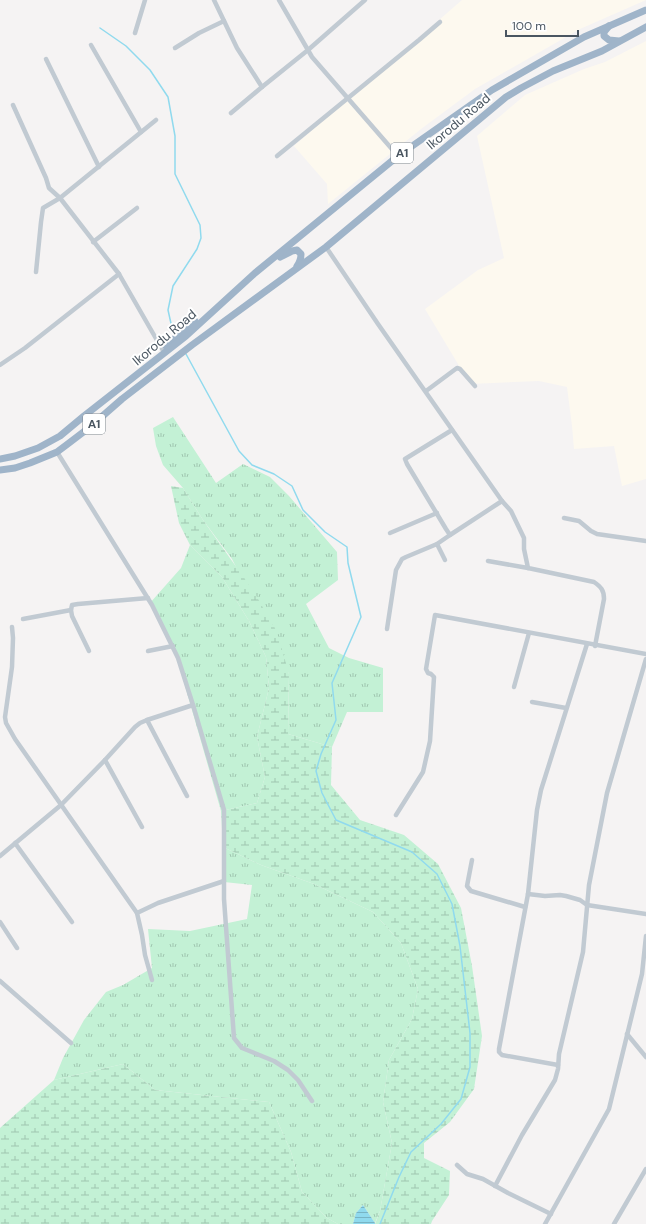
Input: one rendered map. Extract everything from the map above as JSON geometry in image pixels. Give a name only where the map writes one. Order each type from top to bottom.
[{"type":"highway","name":"Ikorodu Road","points":[[0,459],[25,453],[50,443],[60,436],[398,156],[492,90],[577,41],[646,10]]},
{"type":"highway","points":[[609,26],[604,32],[604,36],[609,40],[620,41]]},
{"type":"highway","name":"Ikorodu Road","points":[[0,470],[15,468],[57,452],[90,427],[122,399],[246,305],[326,247],[506,97],[554,71],[602,51],[646,27]]},
{"type":"highway","points":[[255,273],[292,250],[297,250],[301,254],[300,262],[295,269]]},
{"type":"highway","name":"Ikorodu Road","points":[[84,416],[162,349],[170,346]]},
{"type":"street","points":[[135,33],[145,0]]},
{"type":"street","points":[[214,0],[237,48],[262,86]]},
{"type":"street","points":[[279,0],[312,57],[398,156]]},
{"type":"street","points":[[231,113],[262,86],[308,50],[365,0]]},
{"type":"street","points":[[175,48],[199,33],[224,21]]},
{"type":"street","points":[[277,156],[440,22]]},
{"type":"street","points":[[91,45],[141,132]]},
{"type":"street","points":[[46,59],[99,167]]},
{"type":"street","points":[[13,106],[46,178],[49,188],[60,198],[119,274],[162,349]]},
{"type":"street","points":[[36,272],[43,208],[60,198],[156,120]]},
{"type":"street","points":[[93,242],[137,208]]},
{"type":"street","points":[[326,247],[359,297],[511,512],[524,538],[524,549],[528,568]]},
{"type":"street","points":[[0,365],[25,348],[119,274]]},
{"type":"street","points":[[426,391],[457,368],[460,369],[475,386]]},
{"type":"street","points":[[450,535],[436,514],[405,459],[452,430]]},
{"type":"street","points":[[57,452],[148,598],[178,658],[224,810],[224,907],[234,1038],[242,1048],[274,1061],[288,1070],[298,1080],[312,1102]]},
{"type":"street","points":[[386,629],[396,570],[399,563],[406,557],[437,544],[502,501]]},
{"type":"street","points":[[390,533],[436,514]]},
{"type":"street","points":[[564,518],[578,521],[597,534],[646,541]]},
{"type":"street","points":[[437,544],[445,560]]},
{"type":"street","points":[[488,561],[594,582],[604,592],[595,646]]},
{"type":"street","points":[[89,651],[72,616],[72,605],[148,598]]},
{"type":"street","points":[[23,619],[71,610]]},
{"type":"street","points":[[396,815],[423,772],[430,741],[434,678],[426,669],[435,616],[646,654]]},
{"type":"street","points":[[12,628],[12,667],[5,717],[6,723],[15,739],[137,913],[152,980]]},
{"type":"street","points":[[514,687],[529,633]]},
{"type":"street","points":[[558,1065],[502,1055],[499,1052],[528,894],[537,810],[541,790],[587,644]]},
{"type":"street","points":[[148,651],[172,646]]},
{"type":"street","points":[[495,1186],[522,1135],[555,1080],[559,1054],[583,952],[589,885],[607,793],[646,659]]},
{"type":"street","points":[[532,702],[566,708]]},
{"type":"street","points":[[0,856],[61,805],[135,728],[147,720],[192,705]]},
{"type":"street","points":[[147,720],[187,796]]},
{"type":"street","points":[[105,760],[142,826]]},
{"type":"street","points":[[14,843],[72,922]]},
{"type":"street","points":[[472,860],[467,886],[471,892],[525,907]]},
{"type":"street","points":[[137,913],[158,903],[224,881]]},
{"type":"street","points":[[528,894],[566,896],[580,900],[587,905],[646,914]]},
{"type":"street","points":[[0,922],[17,948]]},
{"type":"street","points":[[545,1224],[609,1109],[627,1034],[644,976],[646,936]]},
{"type":"street","points":[[0,981],[71,1043]]},
{"type":"street","points":[[627,1034],[646,1057]]},
{"type":"street","points":[[458,1165],[467,1174],[483,1179],[551,1214]]},
{"type":"street","points":[[614,1224],[646,1169]]},
{"type":"shaded area","points":[[462,0],[646,0],[580,29],[475,89],[421,129],[328,204],[327,184],[294,146]]},
{"type":"shaded area","points":[[646,41],[646,479],[622,486],[614,446],[574,449],[567,387],[539,381],[470,384],[425,309],[478,270],[504,258],[477,136],[525,95],[584,69],[605,62]]},
{"type":"green space","points":[[173,417],[216,483],[243,464],[270,477],[289,496],[337,552],[338,580],[306,604],[329,648],[349,658],[383,668],[383,712],[347,712],[332,747],[288,734],[289,674],[232,559],[203,520],[183,488],[163,465],[156,446],[153,428]]},
{"type":"green space","points":[[171,486],[183,488],[203,520],[254,592],[277,632],[289,674],[288,734],[332,747],[331,785],[360,820],[404,835],[438,864],[461,908],[472,966],[482,1036],[474,1089],[450,1122],[424,1143],[424,1158],[450,1171],[449,1195],[431,1224],[375,1224],[380,1211],[392,1143],[383,1102],[389,1060],[412,1019],[418,989],[401,943],[373,912],[314,884],[261,865],[223,847],[221,811],[257,803],[265,777],[257,737],[269,688],[266,657],[249,621],[222,577],[190,545],[179,523]]},
{"type":"green space","points":[[190,545],[222,577],[249,621],[266,657],[269,688],[257,737],[265,777],[257,803],[221,811],[175,651],[150,603],[181,568]]},
{"type":"green space","points":[[223,847],[261,865],[314,884],[373,912],[401,943],[418,989],[412,1019],[389,1060],[383,1102],[392,1143],[380,1211],[375,1223],[363,1205],[356,1213],[353,1224],[338,1224],[327,1218],[302,1192],[291,1152],[269,1102],[155,1090],[123,1064],[54,1080],[63,1058],[84,1020],[106,992],[123,985],[152,968],[148,929],[190,931],[247,919],[252,885],[224,882]]},
{"type":"green space","points":[[123,1064],[155,1090],[269,1102],[291,1152],[302,1192],[327,1218],[338,1224],[0,1224],[0,1128],[54,1080]]},
{"type":"water","points":[[363,1205],[375,1224],[353,1224],[356,1213]]},
{"type":"waterway","points":[[100,28],[126,46],[150,70],[168,97],[175,136],[175,174],[200,225],[201,238],[197,249],[173,286],[168,310],[175,335]]},
{"type":"waterway","points":[[186,354],[239,451],[252,465],[274,474],[292,486],[303,510],[325,532],[347,547],[348,563],[361,617],[332,683],[336,720],[321,754],[316,771],[322,793],[336,820],[412,852],[437,874],[452,904],[460,946],[470,1033],[470,1067],[461,1099],[441,1124],[411,1152],[380,1224]]}]
